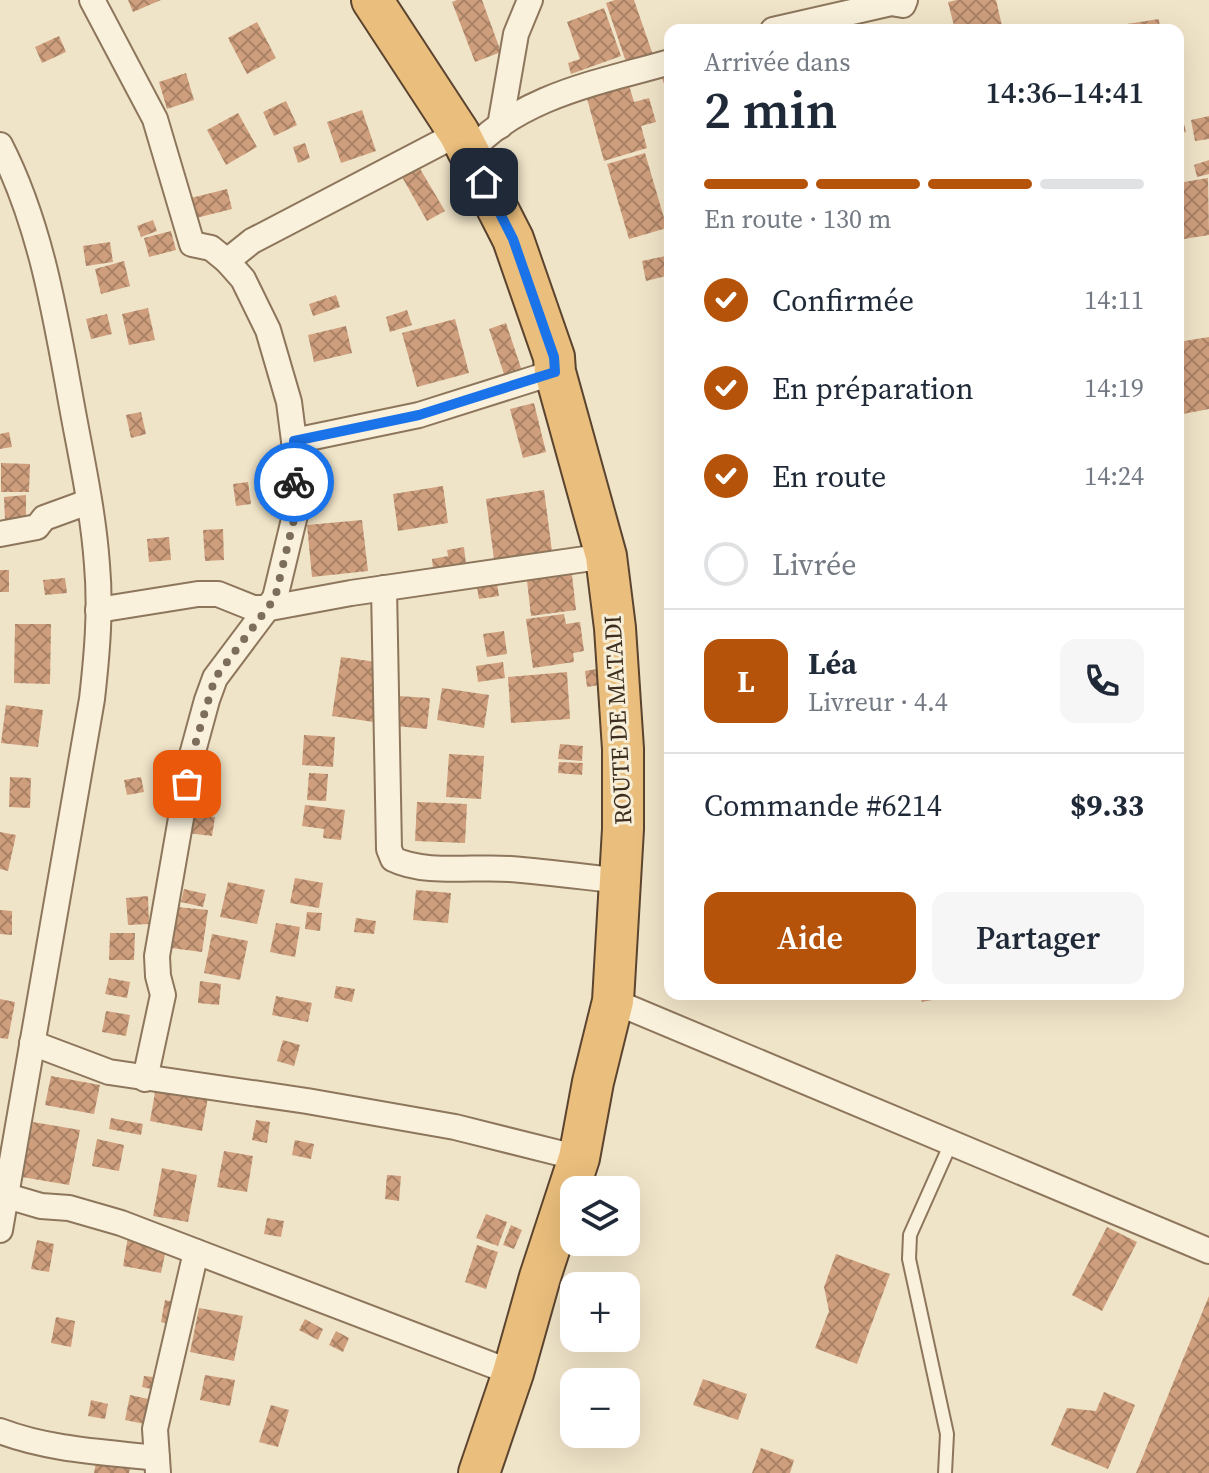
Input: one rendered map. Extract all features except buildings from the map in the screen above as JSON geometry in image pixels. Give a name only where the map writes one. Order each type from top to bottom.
[{"type":"highway","name":"ROUTE DE MATADI","points":[[372,0],[464,143],[513,239],[554,357],[555,372],[606,556],[615,628],[623,749],[622,881],[613,1001],[593,1082],[579,1158],[479,1473]]},
{"type":"street","points":[[92,0],[155,119],[192,244],[211,248],[243,279],[268,330],[289,402],[294,441],[295,515],[282,574],[270,608],[215,678],[192,755],[157,956],[163,995],[145,1079]]},
{"type":"street","points":[[500,126],[516,34],[530,0]]},
{"type":"street","points":[[799,24],[891,3],[903,5],[905,0]]},
{"type":"street","points":[[227,261],[252,241],[485,135],[555,95],[664,64]]},
{"type":"street","points":[[0,145],[9,182],[41,252],[59,334],[97,564],[99,632],[92,699],[3,1194],[0,1230]]},
{"type":"street","points":[[294,441],[419,415],[555,372]]},
{"type":"street","points":[[0,534],[37,527],[44,518],[88,502]]},
{"type":"street","points":[[98,610],[198,594],[218,594],[253,608],[270,608],[606,556]]},
{"type":"street","points":[[384,588],[389,849],[393,859],[422,867],[508,869],[622,881]]},
{"type":"street","points":[[613,1001],[1209,1251]]},
{"type":"street","points":[[32,1043],[109,1072],[307,1101],[442,1125],[579,1158]]},
{"type":"street","points":[[3,1194],[41,1206],[91,1214],[513,1373]]},
{"type":"street","points":[[0,1431],[26,1441],[158,1466],[155,1429],[196,1252]]},
{"type":"lane","points":[[945,1473],[947,1434],[909,1259],[910,1235],[951,1143]]},
{"type":"way so far","points":[[187,784],[192,755],[215,678],[275,598],[295,515],[294,482]]},
{"type":"route","points":[[294,482],[294,441],[419,415],[555,372],[554,357],[513,239],[484,182]]}]
